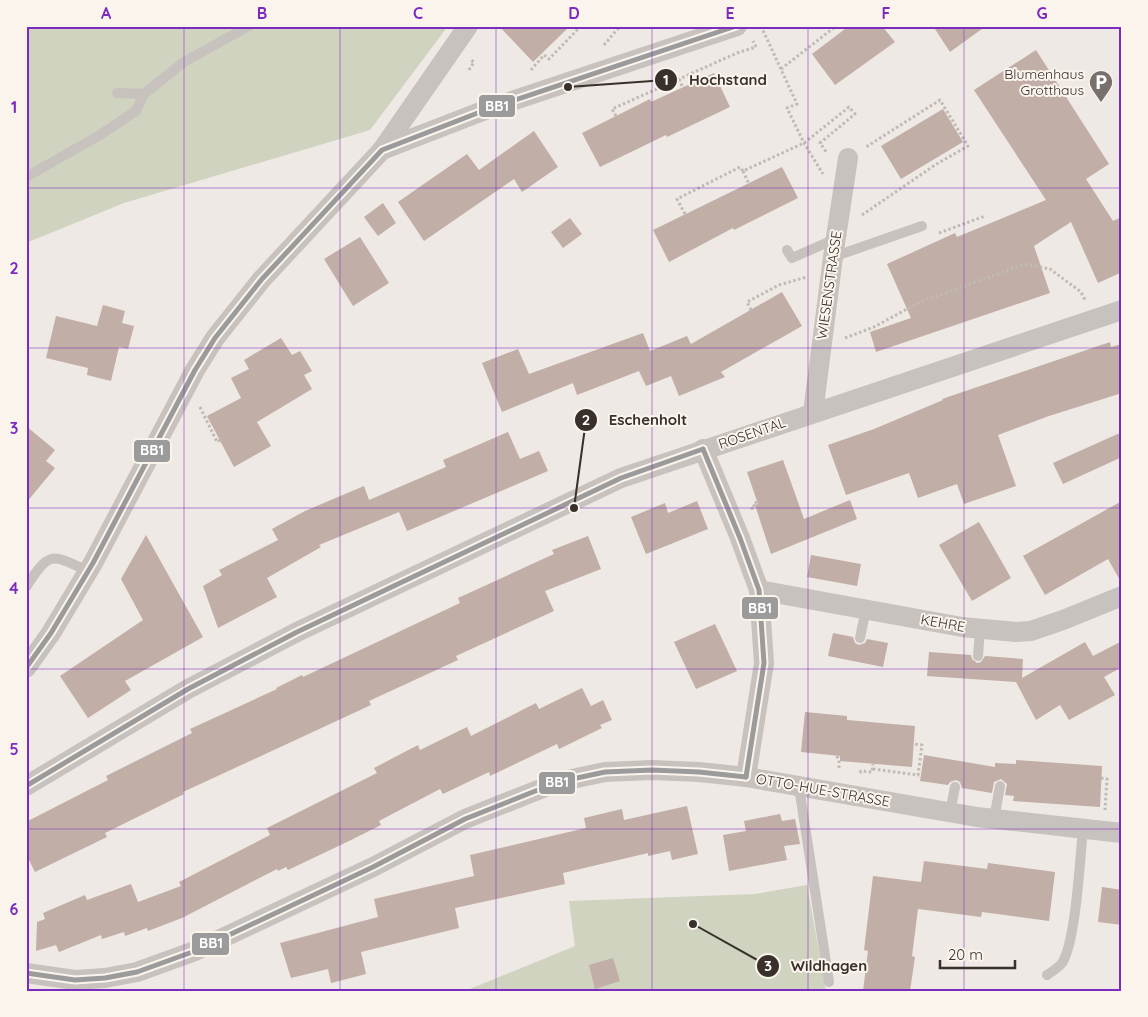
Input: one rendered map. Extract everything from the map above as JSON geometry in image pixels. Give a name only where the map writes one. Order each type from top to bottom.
[{"type":"street","points":[[26,668],[51,633],[88,572],[215,338],[262,279],[382,150],[468,26]]},
{"type":"street","points":[[382,150],[488,109],[743,30]]},
{"type":"street","name":"WIESENSTRASSE","points":[[813,413],[815,371],[821,347],[835,243],[839,158]]},
{"type":"street","name":"ROSENTAL","points":[[26,786],[188,689],[297,632],[621,478],[1122,310]]},
{"type":"street","points":[[703,449],[740,538],[759,590],[764,634],[764,663],[746,777]]},
{"type":"street","name":"KEHRE","points":[[759,590],[980,629],[1025,632],[1064,620],[1122,596]]},
{"type":"street","name":"OTTO-HUE-STRASSE","points":[[26,973],[36,976],[75,980],[105,978],[137,972],[195,951],[373,867],[465,819],[558,782],[606,772],[652,770],[746,777],[994,819],[1122,833]]},
{"type":"lane","points":[[26,177],[100,135],[136,111],[144,94],[184,62],[249,26]]},
{"type":"lane","points":[[117,94],[144,94]]},
{"type":"lane","points":[[788,250],[792,258],[835,243],[922,226]]},
{"type":"lane","points":[[26,587],[38,568],[53,558],[60,558],[88,572]]},
{"type":"lane","points":[[860,638],[866,609]]},
{"type":"lane","points":[[978,656],[980,629]]},
{"type":"lane","points":[[950,812],[955,786]]},
{"type":"lane","points":[[994,819],[1000,786]]},
{"type":"lane","points":[[799,787],[829,982]]},
{"type":"lane","points":[[1047,974],[1056,970],[1063,962],[1067,953],[1074,918],[1083,828]]},
{"type":"path","points":[[529,96],[523,80],[544,55],[549,59],[581,26]]},
{"type":"path","points":[[761,26],[797,104],[787,108],[822,175]]},
{"type":"path","points":[[781,69],[836,26]]},
{"type":"path","points":[[841,26],[844,30]]},
{"type":"path","points":[[616,116],[612,108],[736,53],[756,48],[743,30]]},
{"type":"path","points":[[680,79],[683,88]]},
{"type":"path","points":[[835,243],[935,165],[968,146],[940,100],[911,119]]},
{"type":"path","points":[[743,171],[804,143],[849,107],[855,114],[820,143],[839,158]]},
{"type":"path","points":[[685,214],[677,199],[740,167],[749,184]]},
{"type":"path","points":[[821,347],[874,327],[918,303],[1025,264],[1050,269],[1081,292],[1094,319]]},
{"type":"path","points":[[188,385],[217,442],[222,439]]},
{"type":"path","points":[[873,769],[918,774],[922,745],[914,744]]},
{"type":"path","points":[[837,756],[839,771]]},
{"type":"path","points":[[1102,778],[1107,779],[1105,811]]},
{"type":"green space","points":[[26,26],[448,26],[370,130],[124,203],[26,243]]},
{"type":"green space","points":[[807,885],[826,991],[465,991],[575,946],[569,901],[755,894]]},
{"type":"building","points":[[499,26],[570,26],[533,62]]},
{"type":"building","points":[[849,26],[882,26],[895,42],[835,85],[812,54]]},
{"type":"building","points":[[933,26],[986,26],[950,52]]},
{"type":"building","points":[[1036,50],[1109,164],[1086,179],[1113,221],[1122,217],[1122,272],[1098,283],[1071,222],[1034,246],[1050,293],[876,352],[870,332],[911,318],[887,264],[955,233],[957,237],[1046,200],[974,90]]},
{"type":"building","points":[[714,73],[730,107],[600,167],[582,133],[650,99],[651,102]]},
{"type":"building","points":[[943,109],[963,142],[901,179],[881,146]]},
{"type":"building","points":[[534,131],[558,167],[522,192],[514,179],[424,241],[398,202],[467,154],[479,170]]},
{"type":"building","points":[[782,167],[798,198],[734,230],[733,228],[669,262],[653,230]]},
{"type":"building","points":[[383,203],[396,223],[378,236],[364,217]]},
{"type":"building","points":[[570,218],[582,234],[563,248],[551,232]]},
{"type":"building","points":[[360,237],[389,283],[353,306],[324,259]]},
{"type":"building","points":[[782,292],[802,326],[721,372],[725,377],[679,396],[671,376],[646,386],[639,371],[577,395],[573,383],[502,412],[482,363],[518,349],[529,374],[643,333],[650,351],[687,336],[691,344]]},
{"type":"building","points":[[103,305],[125,311],[122,323],[134,326],[128,349],[119,347],[111,381],[87,375],[88,368],[46,358],[56,316],[97,326]]},
{"type":"building","points":[[281,338],[292,355],[300,351],[312,371],[304,375],[312,389],[257,422],[271,446],[234,467],[207,416],[241,398],[231,378],[249,369],[244,360]]},
{"type":"building","points":[[1110,342],[1111,347],[1122,344],[1122,393],[1049,416],[998,435],[1016,486],[964,504],[957,484],[918,498],[909,473],[846,495],[828,445],[874,429],[942,399]]},
{"type":"building","points":[[26,426],[55,450],[46,461],[55,468],[26,503]]},
{"type":"building","points":[[508,432],[520,459],[539,451],[548,471],[407,531],[399,512],[319,545],[321,547],[267,578],[277,597],[218,628],[203,586],[222,575],[219,570],[278,540],[272,529],[305,511],[364,486],[369,500],[446,467],[443,460]]},
{"type":"building","points":[[1122,432],[1122,457],[1063,484],[1053,463]]},
{"type":"building","points":[[783,460],[804,519],[850,500],[857,519],[771,554],[755,505],[758,504],[747,472]]},
{"type":"building","points":[[697,501],[708,529],[646,554],[631,517],[665,503],[668,513]]},
{"type":"building","points":[[1122,501],[1122,584],[1108,559],[1045,595],[1023,556]]},
{"type":"building","points":[[979,522],[1011,578],[972,601],[939,545]]},
{"type":"building","points":[[146,535],[203,637],[125,681],[131,690],[88,718],[60,676],[143,620],[121,579]]},
{"type":"building","points":[[588,536],[601,569],[545,591],[554,611],[456,656],[458,660],[369,701],[371,705],[183,792],[184,794],[105,833],[107,837],[35,872],[26,854],[26,822],[108,780],[106,776],[192,733],[190,729],[277,689],[302,675],[303,677],[460,603],[458,598],[554,554],[552,550]]},
{"type":"building","points":[[811,555],[861,564],[857,586],[807,577]]},
{"type":"building","points":[[715,624],[737,671],[696,689],[674,642]]},
{"type":"building","points":[[833,633],[853,637],[855,643],[859,645],[865,643],[867,639],[888,643],[883,667],[828,656]]},
{"type":"building","points":[[1122,641],[1122,667],[1104,677],[1115,695],[1069,720],[1060,705],[1036,720],[1016,682],[927,676],[929,652],[971,655],[972,659],[977,663],[981,662],[985,656],[1023,659],[1022,678],[1085,642],[1093,656]]},
{"type":"building","points":[[582,688],[591,706],[603,700],[612,720],[600,725],[602,728],[559,749],[557,744],[490,776],[489,772],[443,794],[440,789],[379,821],[381,825],[349,841],[288,870],[286,867],[278,871],[277,869],[182,918],[148,931],[147,928],[125,936],[124,932],[102,939],[101,935],[59,952],[56,945],[36,951],[37,922],[45,919],[43,913],[85,895],[87,900],[131,884],[138,902],[181,886],[179,882],[270,835],[267,828],[377,773],[374,768],[418,745],[420,750],[467,727],[471,736],[536,703],[539,709]]},
{"type":"building","points":[[805,712],[847,716],[847,720],[915,726],[912,767],[840,761],[840,756],[801,752]]},
{"type":"building","points":[[924,755],[995,767],[995,763],[1016,764],[1016,760],[1102,766],[1100,807],[1013,801],[1014,796],[1005,795],[1007,784],[1001,779],[994,782],[992,793],[962,788],[960,782],[956,780],[948,785],[920,781]]},
{"type":"building","points":[[687,806],[698,854],[672,860],[670,851],[648,856],[648,853],[563,873],[565,884],[455,908],[459,928],[361,952],[366,974],[331,983],[328,969],[291,978],[280,943],[378,917],[374,899],[474,876],[470,855],[586,828],[584,818],[622,809],[624,820]]},
{"type":"building","points":[[780,814],[782,821],[795,819],[800,844],[784,846],[787,860],[729,871],[723,835],[746,831],[744,821]]},
{"type":"building","points":[[924,861],[987,869],[988,863],[1055,872],[1049,921],[982,912],[981,917],[918,909],[912,956],[915,957],[910,991],[863,991],[868,951],[864,950],[873,876],[921,882]]},
{"type":"building","points":[[1102,887],[1122,890],[1122,925],[1098,922]]},
{"type":"building","points":[[613,958],[620,981],[595,989],[589,965]]},
{"type":"transit line","name":"BB1","points":[[26,668],[51,633],[93,563],[195,370],[215,338],[262,279],[382,150],[488,109],[736,26]]},
{"type":"transit line","name":"BB1","points":[[703,449],[740,538],[759,590],[764,663],[746,777]]},
{"type":"transit line","name":"BB1","points":[[26,786],[188,689],[297,632],[621,478],[703,449]]},
{"type":"transit line","name":"BB1","points":[[26,973],[75,980],[105,978],[137,972],[195,951],[373,867],[465,819],[558,782],[605,772],[652,770],[746,777]]},
{"type":"place","name":"Hochstand","points":[[568,87]]},
{"type":"place","name":"Blumenhaus Grotthaus","points":[[1101,103]]},
{"type":"place","name":"Eschenholt","points":[[574,508]]},
{"type":"place","name":"Wildhagen","points":[[693,924]]}]
